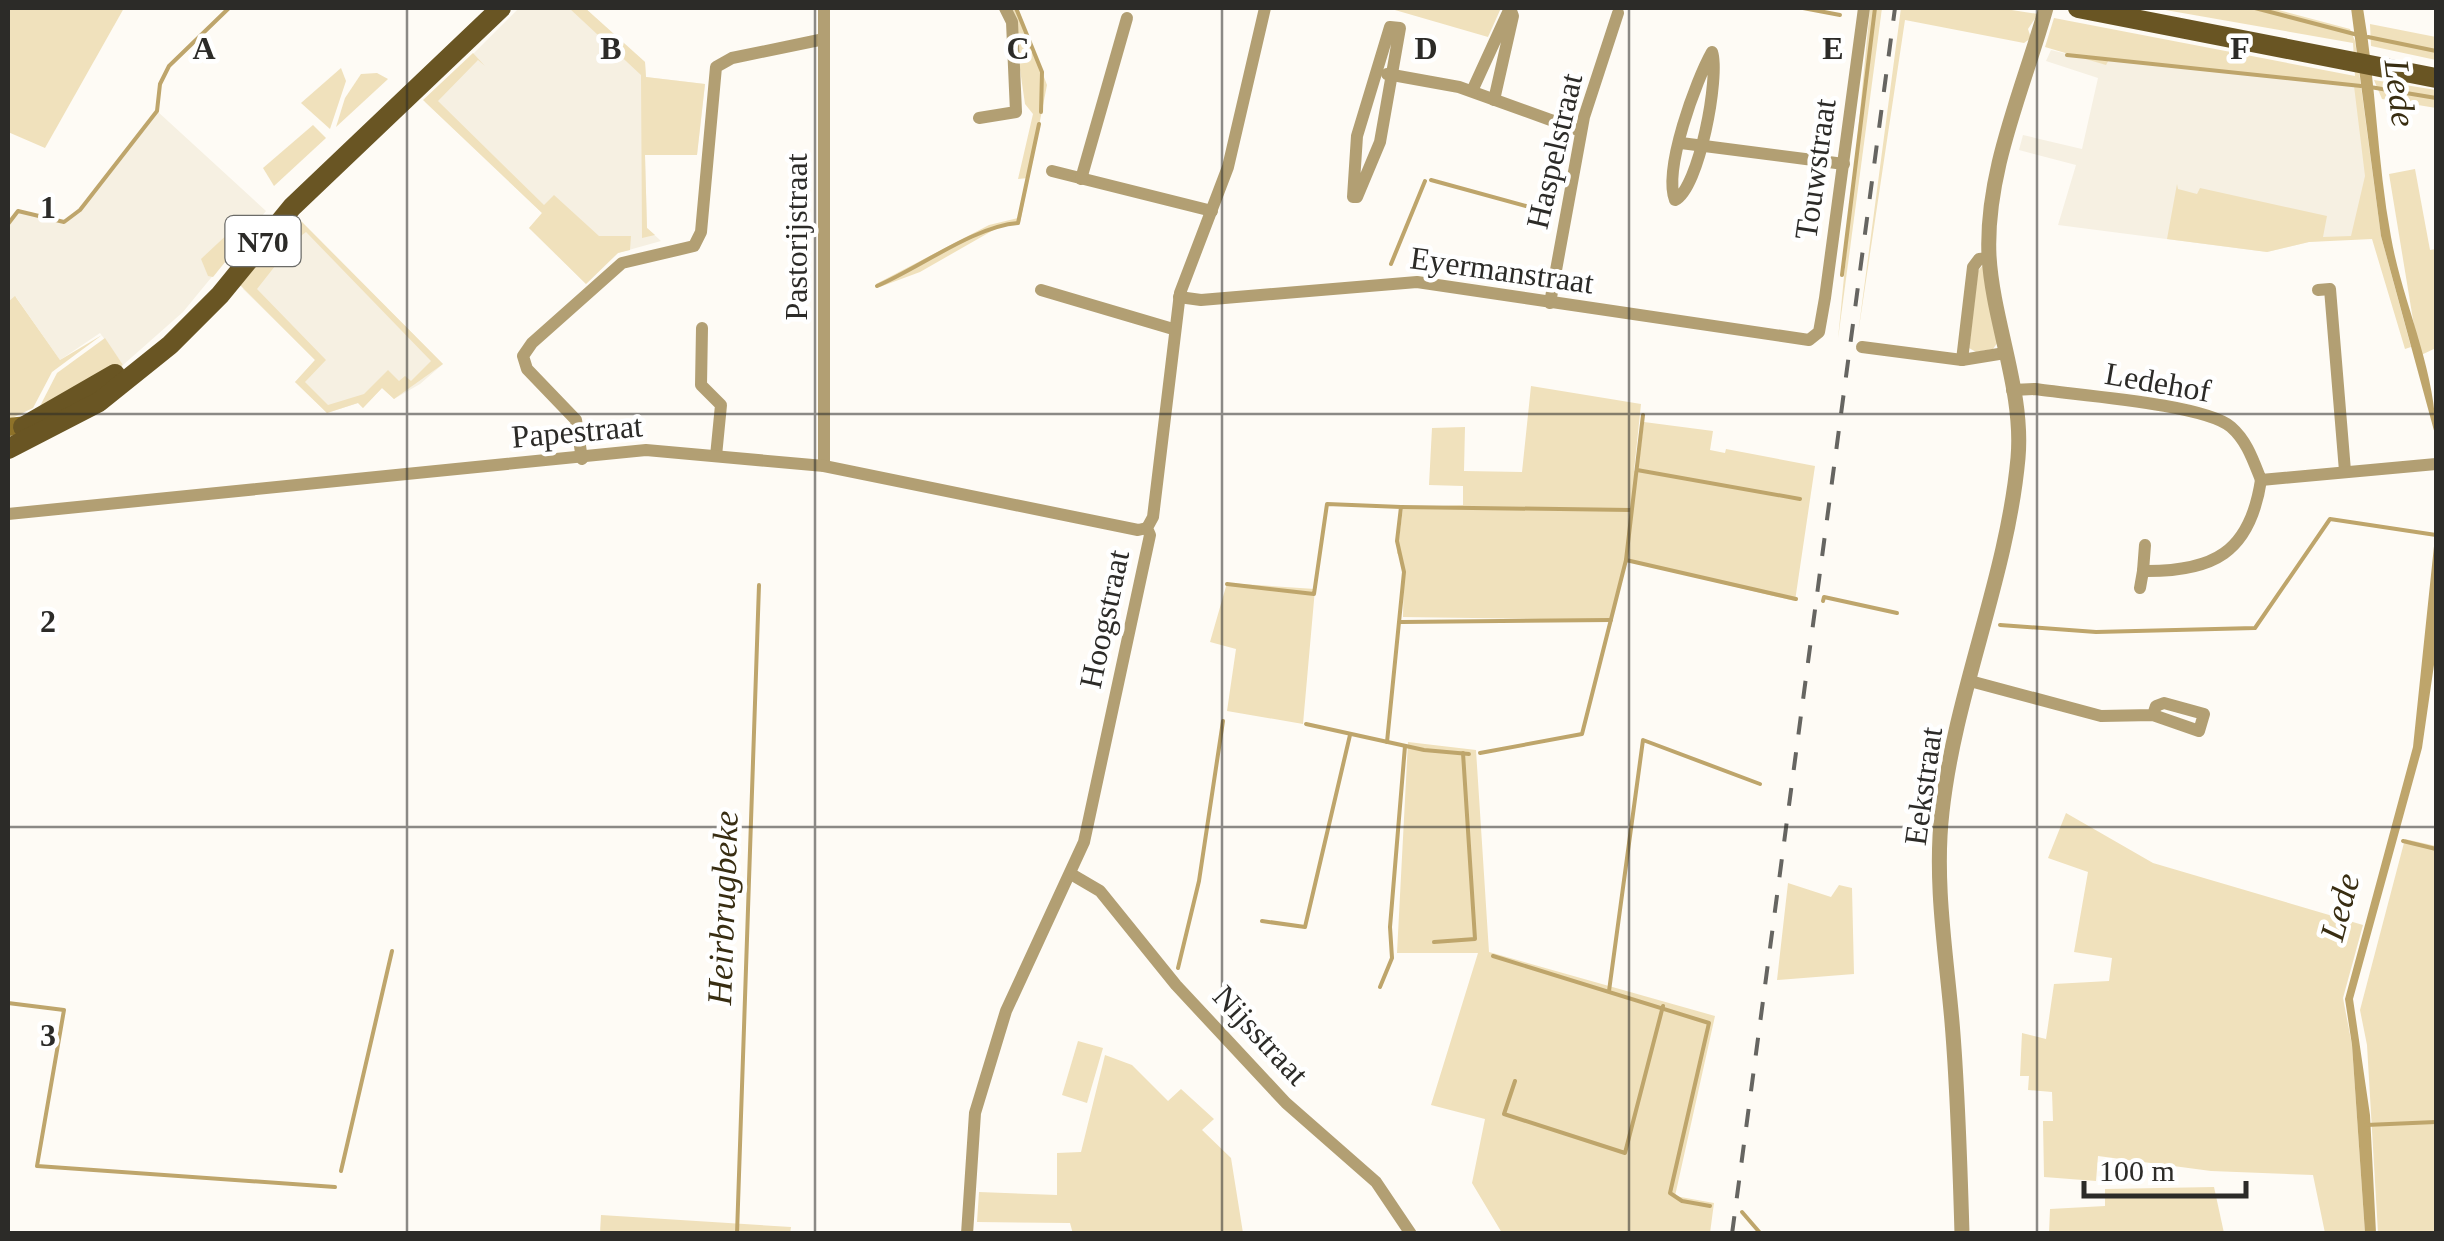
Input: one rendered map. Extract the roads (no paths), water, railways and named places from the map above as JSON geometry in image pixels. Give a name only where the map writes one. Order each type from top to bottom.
[{"type":"main road","name":"N70","points":[[14,428],[101,384],[176,323],[270,213],[484,8]]},
{"type":"main road","name":"N70","points":[[8,449],[99,402],[170,345],[220,295],[292,207],[501,8]]},
{"type":"main road","points":[[2078,8],[2436,75]]},
{"type":"street","name":"Pastorijstraat","points":[[824,8],[824,466]]},
{"type":"street","points":[[979,118],[1016,112],[1012,22],[1006,8]]},
{"type":"street","name":"Hoogstraat","points":[[967,1234],[970,1151],[988,1067],[1006,1011],[1084,842],[1150,535],[1147,528],[1152,517],[1179,298],[1228,167],[1265,8]]},
{"type":"street","points":[[1472,92],[1510,8],[1514,16],[1494,100]]},
{"type":"street","name":"Touwstraat","points":[[1814,337],[1825,298],[1864,8]]},
{"type":"street","name":"Eekstraat","points":[[1962,1234],[1958,1088],[1939,842],[1951,753],[2018,460],[2012,390],[1989,258],[1996,178],[2046,8]]},
{"type":"street","name":"Haspelstraat","points":[[1550,304],[1581,132],[1618,14]]},
{"type":"street","points":[[1081,179],[1127,18]]},
{"type":"street","points":[[1395,26],[1400,28],[1392,75],[1380,142],[1357,197],[1353,197],[1357,136],[1374,72],[1390,27],[1395,26]]},
{"type":"street","points":[[582,459],[576,420],[527,369],[523,356],[532,343],[622,263],[694,246],[701,232],[716,67],[732,58],[824,39]]},
{"type":"street","points":[[1712,52],[1702,147],[1684,194],[1675,200],[1672,185],[1681,144],[1698,82],[1712,52]]},
{"type":"street","points":[[1374,72],[1472,92],[1581,132]]},
{"type":"street","points":[[1357,136],[1380,142]]},
{"type":"street","points":[[1681,144],[1844,164]]},
{"type":"street","points":[[1052,172],[1212,212]]},
{"type":"street","name":"Eekstraat","points":[[1962,360],[1973,267],[1979,259],[1989,258]]},
{"type":"street","name":"Eyermanstraat","points":[[1179,298],[1201,300],[1417,282],[1803,342],[1814,337]]},
{"type":"street","points":[[2329,289],[2345,471]]},
{"type":"street","points":[[1041,290],[1173,329]]},
{"type":"street","points":[[702,328],[701,384],[721,405],[716,456]]},
{"type":"street","points":[[1862,348],[1962,360],[2005,354]]},
{"type":"street","name":"Ledehof","points":[[2012,390],[2035,389],[2200,413],[2229,424],[2249,448],[2261,480]]},
{"type":"street","name":"Papestraat","points":[[8,514],[646,450],[824,466],[1138,530],[1147,528]]},
{"type":"street","points":[[2143,571],[2188,570],[2220,557],[2250,524],[2261,480],[2434,464]]},
{"type":"street","points":[[2140,588],[2145,545]]},
{"type":"street","points":[[1970,681],[2101,716],[2153,715]]},
{"type":"street","name":"Nijsstraat","points":[[1071,874],[1100,891],[1176,984],[1286,1103],[1376,1182],[1411,1234]]},
{"type":"waterway","points":[[8,224],[18,211],[64,222],[80,210],[157,111],[160,84],[169,66],[229,8]]},
{"type":"waterway","name":"Heirbrugbeke","points":[[1016,8],[1042,72],[1041,112]]},
{"type":"waterway","points":[[1803,8],[1840,15]]},
{"type":"waterway","points":[[1842,275],[1875,8]]},
{"type":"waterway","points":[[2255,8],[2358,35]]},
{"type":"waterway","name":"Lede","points":[[2368,37],[2436,51]]},
{"type":"waterway","name":"Lede","points":[[2067,55],[2361,86]]},
{"type":"waterway","name":"Lede","points":[[2370,87],[2436,98]]},
{"type":"waterway","name":"Heirbrugbeke","points":[[877,286],[966,240],[1018,223],[1039,124]]},
{"type":"waterway","points":[[1431,180],[1526,206]]},
{"type":"waterway","points":[[1391,264],[1425,181]]},
{"type":"waterway","points":[[1480,753],[1582,734],[1626,560],[1643,415]]},
{"type":"waterway","points":[[1637,470],[1800,499]]},
{"type":"waterway","points":[[1227,584],[1314,594],[1327,504],[1401,507],[1397,541],[1404,572],[1387,742]]},
{"type":"waterway","points":[[1401,507],[1631,510]]},
{"type":"waterway","points":[[2000,625],[2096,632],[2255,628],[2330,519],[2436,535]]},
{"type":"waterway","points":[[1626,560],[1796,599]]},
{"type":"waterway","name":"Heirbrugbeke","points":[[737,1234],[759,585]]},
{"type":"waterway","points":[[1823,601],[1824,597],[1897,613]]},
{"type":"waterway","points":[[1401,622],[1611,620]]},
{"type":"waterway","points":[[1178,968],[1199,881],[1223,721]]},
{"type":"waterway","points":[[1306,724],[1424,750],[1469,754]]},
{"type":"waterway","points":[[1262,921],[1305,927],[1350,735]]},
{"type":"waterway","points":[[1609,991],[1643,740],[1760,784]]},
{"type":"waterway","points":[[1380,987],[1392,958],[1390,927],[1405,746]]},
{"type":"waterway","points":[[1434,942],[1475,939],[1463,753]]},
{"type":"waterway","points":[[2403,841],[2436,849]]},
{"type":"waterway","points":[[341,1171],[392,951]]},
{"type":"waterway","points":[[1493,956],[1709,1023],[1670,1193],[1682,1201],[1710,1206]]},
{"type":"waterway","points":[[8,1003],[64,1010],[37,1166],[335,1187]]},
{"type":"waterway","points":[[1515,1081],[1504,1114],[1625,1153],[1663,1006]]},
{"type":"waterway","points":[[2366,1125],[2436,1122]]},
{"type":"waterway","points":[[1742,1212],[1761,1234]]},
{"type":"railway","points":[[1732,1234],[1895,8]]}]
